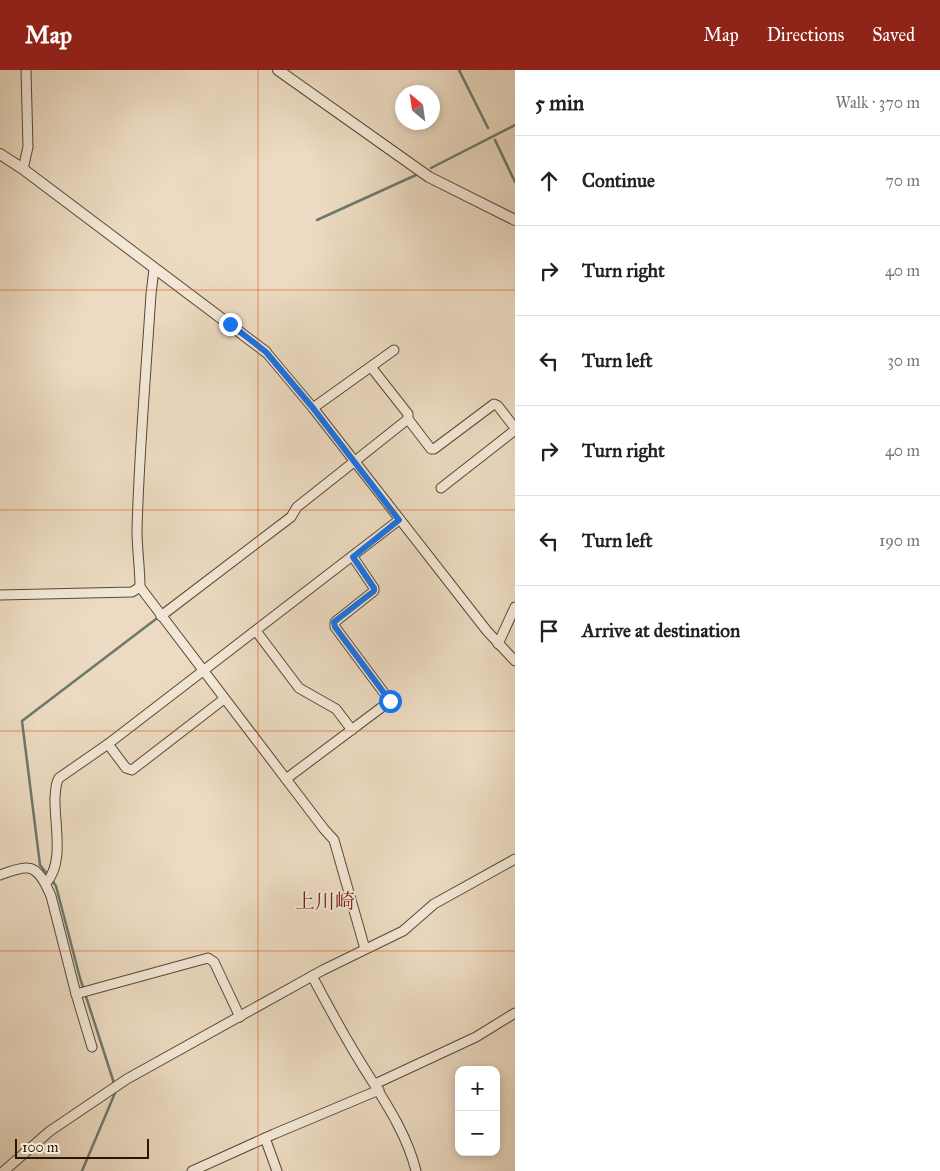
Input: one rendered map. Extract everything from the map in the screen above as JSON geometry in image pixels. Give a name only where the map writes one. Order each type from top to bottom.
[{"type":"street","points":[[23,169],[28,146],[26,70]]},
{"type":"street","points":[[278,70],[429,177],[515,220]]},
{"type":"street","points":[[0,154],[23,169],[266,352],[313,408],[498,644],[515,661]]},
{"type":"street","points":[[154,269],[137,533],[140,587],[334,840],[365,949]]},
{"type":"street","points":[[313,408],[334,391],[371,368],[394,350]]},
{"type":"street","points":[[371,368],[408,414],[408,419],[431,448],[434,449],[494,404],[498,406],[515,429],[441,488]]},
{"type":"street","points":[[161,616],[291,517],[297,507],[408,419]]},
{"type":"street","points":[[46,883],[54,873],[57,858],[55,812],[57,782],[63,775],[108,744],[399,520]]},
{"type":"street","points":[[286,779],[390,701],[335,627],[334,622],[374,591],[374,588],[353,557]]},
{"type":"street","points":[[0,595],[132,592],[140,587]]},
{"type":"street","points":[[498,644],[515,607]]},
{"type":"street","points":[[256,630],[300,688],[336,709],[352,730]]},
{"type":"street","points":[[108,744],[126,768],[132,770],[224,699]]},
{"type":"street","points":[[4,1171],[50,1131],[127,1079],[312,976],[403,931],[434,904],[515,859]]},
{"type":"street","points":[[0,875],[28,868],[34,870],[46,883],[92,1047]]},
{"type":"street","points":[[76,994],[208,958],[214,962],[240,1017]]},
{"type":"street","points":[[312,976],[349,1043],[377,1087],[412,1154],[416,1171]]},
{"type":"street","points":[[192,1171],[377,1087],[476,1036],[515,1012]]},
{"type":"street","points":[[265,1138],[277,1171]]},
{"type":"waterway","points":[[459,70],[488,128]]},
{"type":"waterway","points":[[431,168],[515,125]]},
{"type":"waterway","points":[[495,140],[515,182]]},
{"type":"waterway","points":[[317,220],[416,175]]},
{"type":"waterway","points":[[48,875],[40,865],[22,721],[156,619]]},
{"type":"waterway","points":[[51,879],[56,886],[80,978],[113,1080],[115,1093],[82,1171]]},
{"type":"district","name":"上川崎","points":[[325,901]]},
{"type":"route","points":[[230,324],[266,352],[313,408],[399,520],[353,557],[374,588],[374,591],[334,622],[335,627],[390,701]]}]
